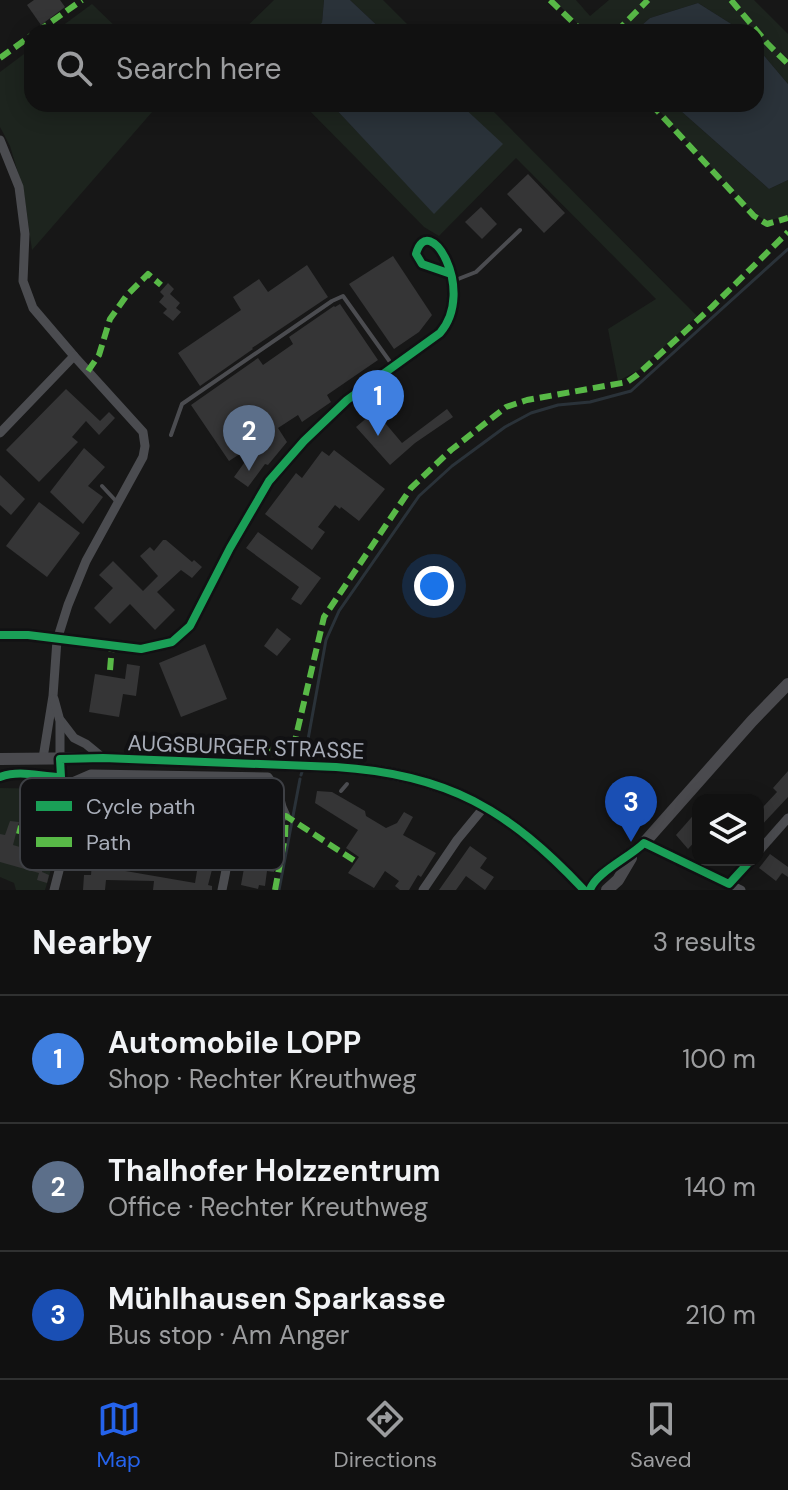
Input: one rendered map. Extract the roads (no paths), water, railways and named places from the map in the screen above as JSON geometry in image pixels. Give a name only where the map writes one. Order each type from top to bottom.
[{"type":"main road","points":[[587,890],[592,882],[644,843],[788,684]]},
{"type":"main road","name":"AUGSBURGER STRASSE","points":[[0,759],[103,758],[365,769],[409,776],[450,788],[485,806],[528,836],[587,890]]},
{"type":"main road","points":[[607,890],[618,885],[634,853]]},
{"type":"street","points":[[0,140],[19,187],[25,234],[23,281],[33,308],[143,432],[145,446],[143,457],[86,561],[68,605],[57,640],[53,696],[43,758]]},
{"type":"street","points":[[0,635],[28,635],[141,649],[172,642],[190,626],[269,481],[304,441],[347,400],[445,327],[453,309],[452,278]]},
{"type":"street","points":[[0,433],[74,356]]},
{"type":"street","points":[[53,696],[60,721],[61,778]]},
{"type":"street","points":[[60,721],[74,738],[103,758]]},
{"type":"street","points":[[82,778],[91,774],[269,778]]},
{"type":"street","points":[[423,890],[485,806]]},
{"type":"street","points":[[284,812],[286,816]]},
{"type":"street","points":[[764,845],[788,818]]},
{"type":"street","points":[[644,843],[741,890]]},
{"type":"street","points":[[729,884],[746,866]]},
{"type":"street","points":[[54,890],[59,870]]},
{"type":"street","points":[[222,890],[225,870]]},
{"type":"lane","points":[[452,278],[476,272],[520,230]]},
{"type":"lane","points":[[171,435],[182,404],[343,296],[393,366]]},
{"type":"lane","points":[[102,486],[118,503]]},
{"type":"lane","points":[[341,791],[347,784]]},
{"type":"waterway","points":[[305,756],[326,640],[339,611],[419,496],[452,466],[505,427],[531,413],[631,391],[788,249]]},
{"type":"waterway","points":[[284,864],[300,779]]},
{"type":"waterway","points":[[279,890],[283,870]]},
{"type":"place","name":"Automobile LOPP","points":[[378,436]]},
{"type":"place","name":"Thalhofer Holzzentrum","points":[[249,471]]},
{"type":"place","name":"Mühlhausen Sparkasse","points":[[631,842]]}]
